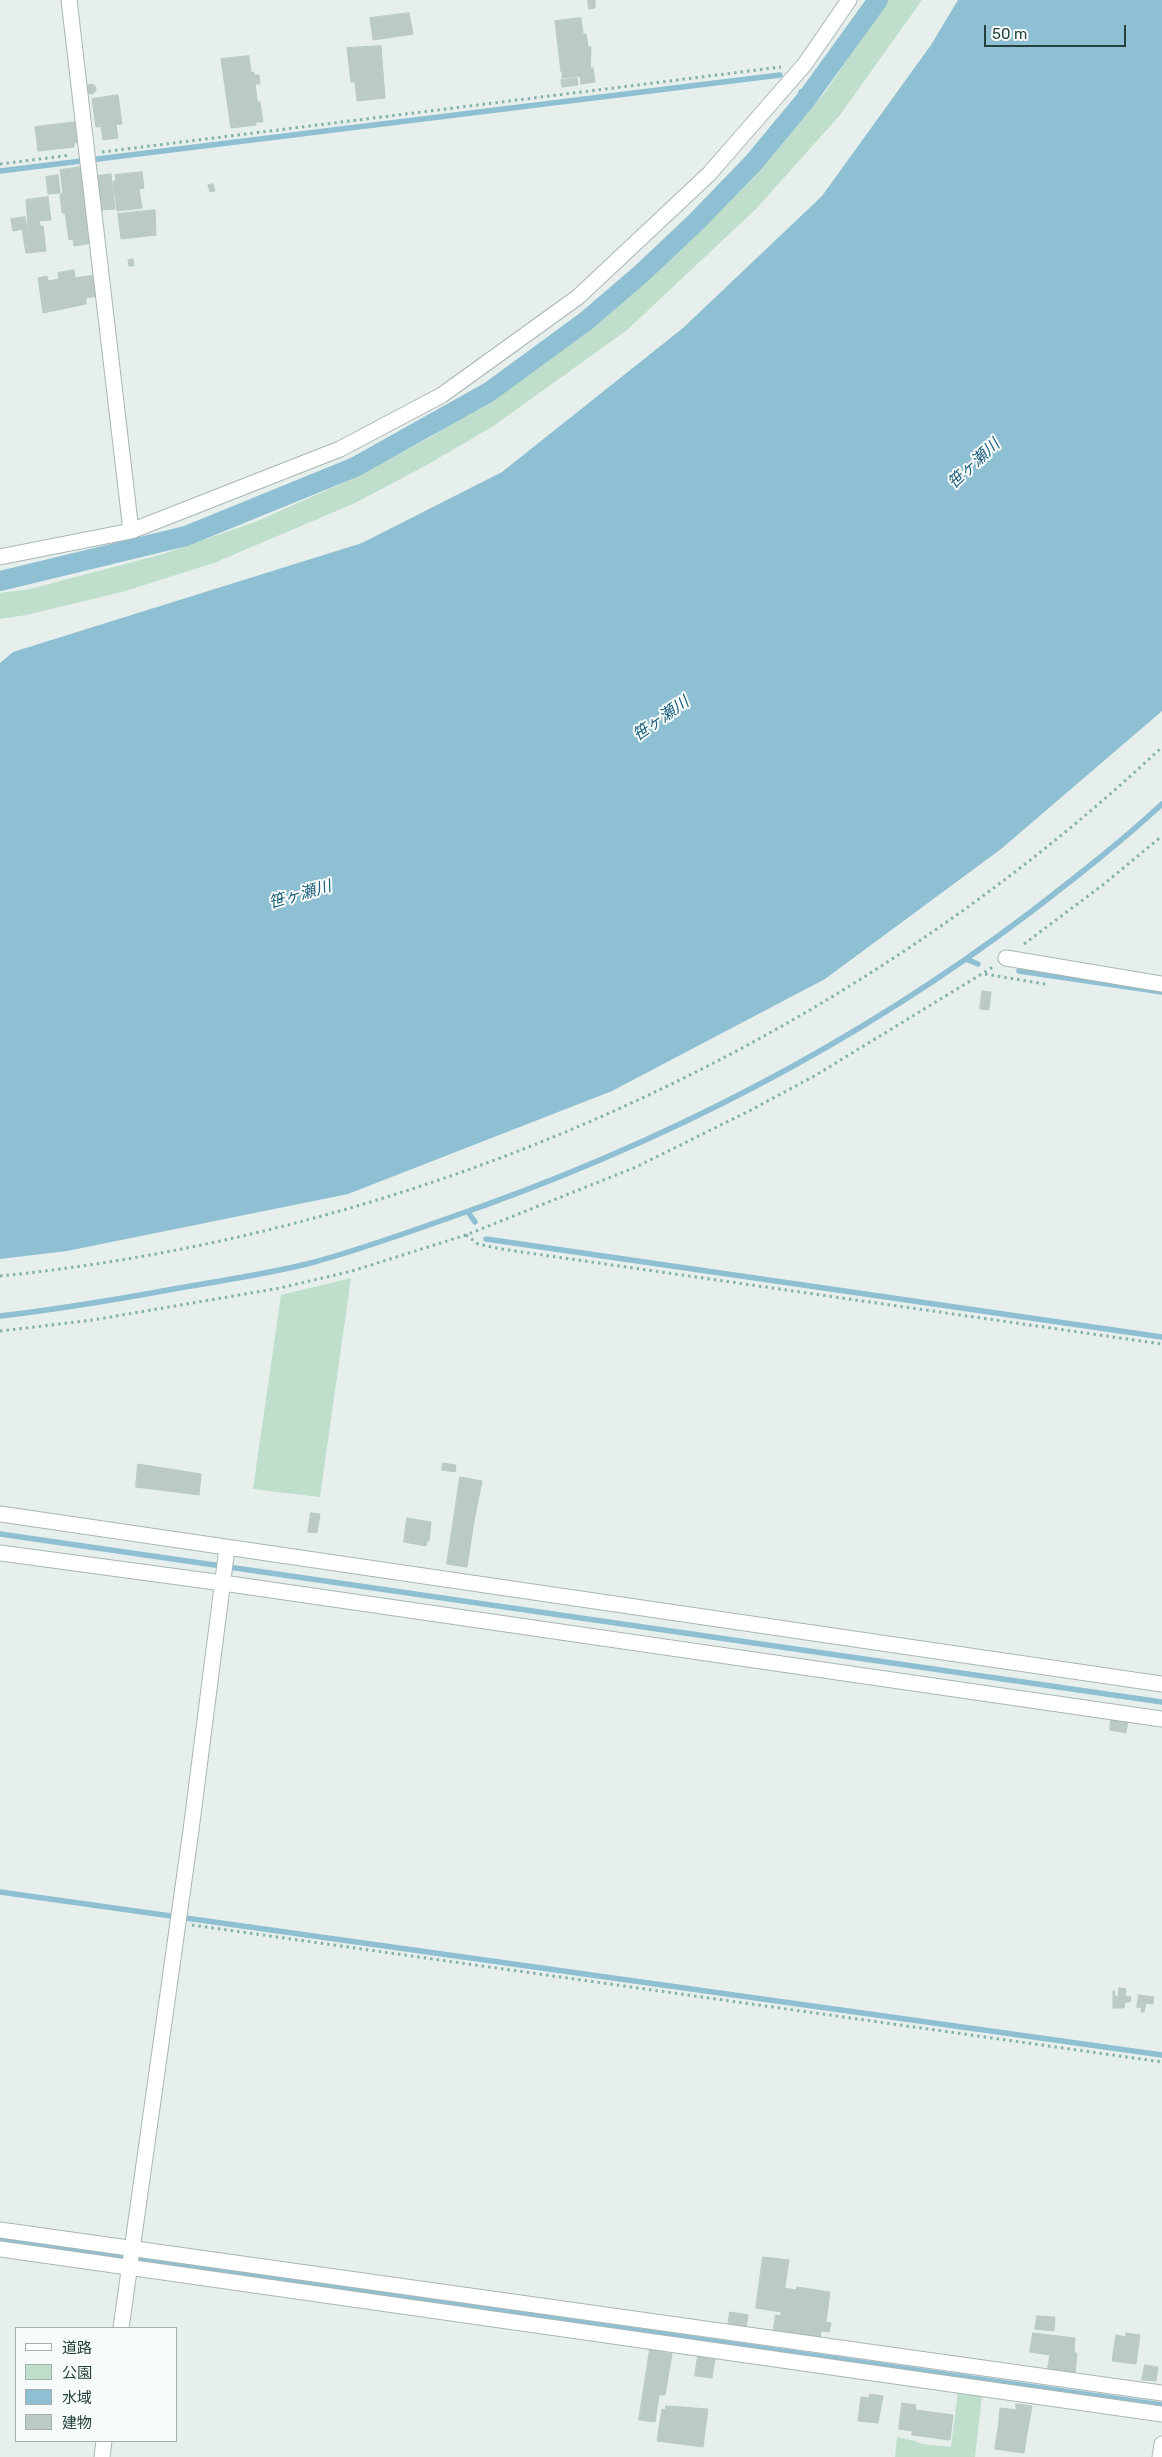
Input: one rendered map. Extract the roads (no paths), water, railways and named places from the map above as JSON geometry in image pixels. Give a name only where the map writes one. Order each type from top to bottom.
[{"type":"street","points":[[69,0],[131,531]]},
{"type":"street","points":[[0,557],[131,531],[340,449],[442,395],[578,296],[708,174],[805,64],[849,0]]},
{"type":"street","points":[[1006,958],[1162,984]]},
{"type":"street","points":[[0,1514],[227,1553],[306,1558],[1162,1684]]},
{"type":"street","points":[[0,1553],[223,1578],[1162,1720]]},
{"type":"street","points":[[121,2327],[227,1553]]},
{"type":"street","points":[[0,2230],[130,2258],[1162,2414]]},
{"type":"street","points":[[0,2249],[130,2258],[1162,2393]]},
{"type":"street","points":[[102,2457],[104,2442]]},
{"type":"street","points":[[1160,2457],[1162,2444]]},
{"type":"water","name":"笹ヶ瀬川","points":[[958,0],[1162,0],[1162,711],[1001,849],[825,979],[612,1091],[348,1194],[67,1251],[0,1259],[0,663],[13,652],[362,543],[502,472],[683,328],[822,196],[931,45]]},
{"type":"waterway","points":[[0,581],[186,536],[355,467],[489,392],[586,321],[642,273],[696,222],[754,162],[807,98],[878,0]]},
{"type":"waterway","points":[[0,171],[780,75]]},
{"type":"waterway","points":[[801,92],[807,98]]},
{"type":"waterway","points":[[0,1316],[112,1300],[307,1264],[358,1249],[522,1192],[599,1160],[675,1126],[750,1089],[823,1049],[895,1006],[964,960],[1032,911],[1114,846],[1162,804]]},
{"type":"waterway","points":[[966,959],[978,964]]},
{"type":"waterway","points":[[1019,971],[1162,992]]},
{"type":"waterway","points":[[468,1212],[475,1222]]},
{"type":"waterway","points":[[486,1239],[1162,1337]]},
{"type":"waterway","points":[[0,1534],[1162,1702]]},
{"type":"waterway","points":[[0,1892],[1162,2055]]},
{"type":"waterway","points":[[0,2240],[1162,2405]]}]
